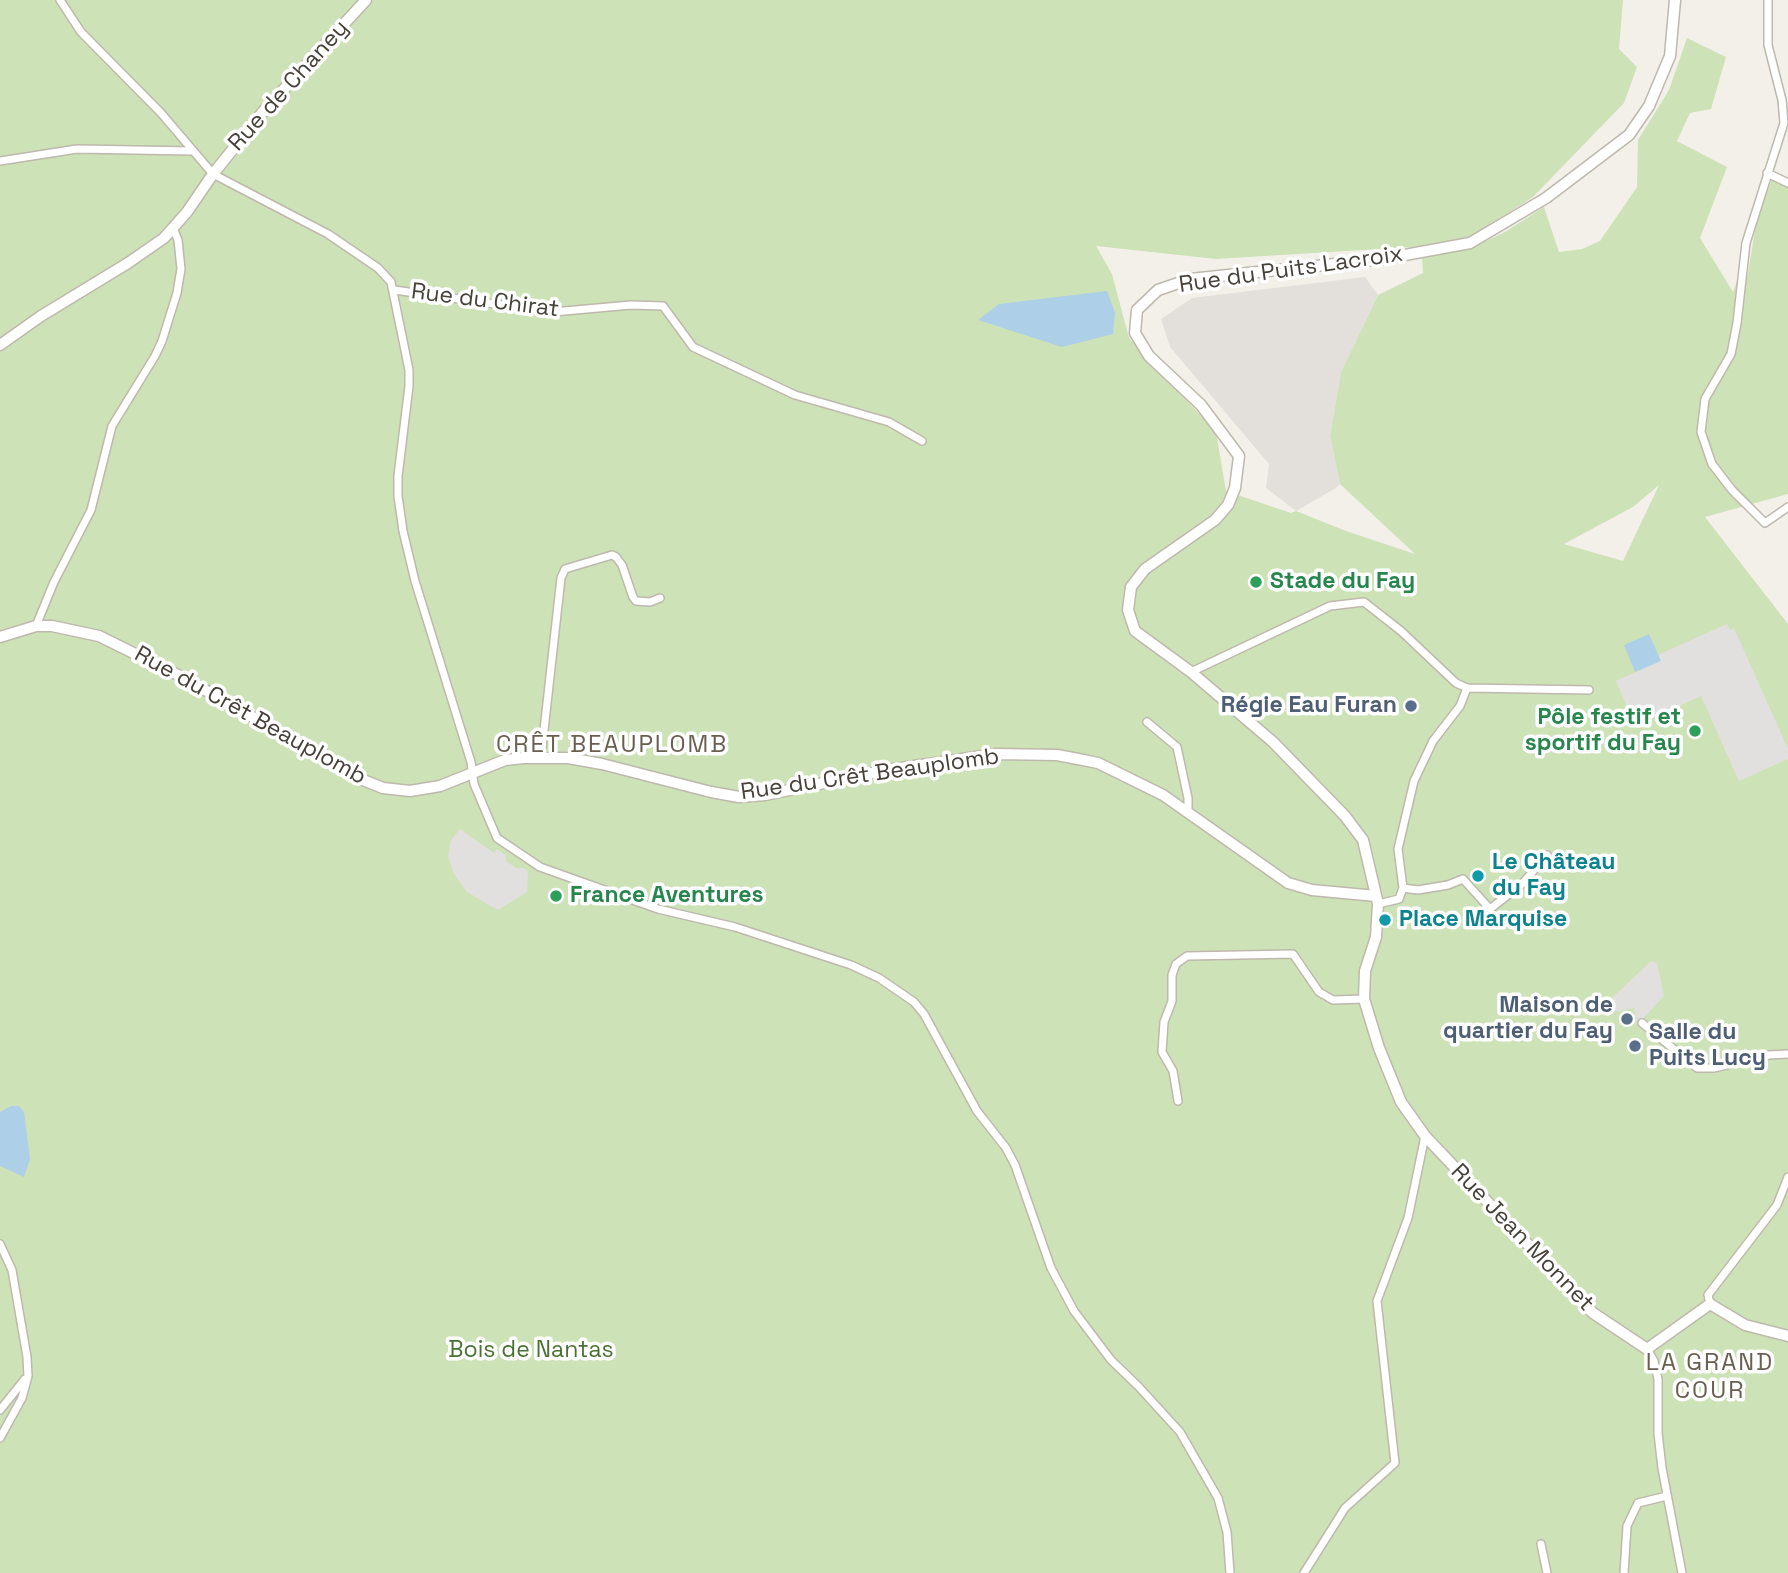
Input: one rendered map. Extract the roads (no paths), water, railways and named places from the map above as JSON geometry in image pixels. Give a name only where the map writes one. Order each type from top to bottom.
[{"type":"street","points":[[60,0],[81,32],[161,113],[213,174]]},
{"type":"street","name":"Rue de Chaney","points":[[0,345],[41,316],[152,247],[173,228],[262,113],[366,0]]},
{"type":"street","name":"Rue du Puits Lacroix","points":[[1377,900],[1363,840],[1345,816],[1273,742],[1191,672],[1135,631],[1128,610],[1131,587],[1145,569],[1215,520],[1228,505],[1235,488],[1239,457],[1200,405],[1149,356],[1135,333],[1137,310],[1158,290],[1190,279],[1383,259],[1470,243],[1546,198],[1629,135],[1649,106],[1670,55],[1675,0]]},
{"type":"street","points":[[1768,0],[1768,45],[1782,100],[1784,123],[1746,243],[1731,354],[1705,399],[1701,432],[1712,464],[1765,523],[1788,507]]},
{"type":"street","points":[[0,161],[77,149],[193,151]]},
{"type":"street","points":[[1768,173],[1788,183]]},
{"type":"street","name":"Rue du Chirat","points":[[213,174],[328,234],[387,275],[394,290],[553,312],[631,305],[663,306],[694,347],[795,395],[828,402],[889,422],[922,441]]},
{"type":"street","points":[[36,626],[54,582],[91,510],[112,426],[162,341],[181,270],[178,240],[173,228]]},
{"type":"street","points":[[394,290],[409,370],[398,476],[400,513],[415,581],[471,762],[474,785],[496,838],[533,864],[658,909],[735,927],[851,965],[879,978],[914,1002],[935,1033],[977,1111],[1006,1148],[1015,1165],[1051,1268],[1074,1311],[1111,1360],[1180,1432],[1218,1498],[1227,1532],[1230,1573]]},
{"type":"street","points":[[541,757],[561,578],[565,569],[612,555],[622,565],[636,601],[650,602],[660,598]]},
{"type":"street","points":[[1191,672],[1330,606],[1364,603],[1401,631],[1456,683],[1467,688],[1589,690]]},
{"type":"street","name":"Rue du Crêt Beauplomb","points":[[0,637],[36,626],[99,636],[184,678],[363,780],[383,788],[425,790],[505,760],[541,757],[602,764],[739,797],[765,795],[887,770],[997,754],[1057,755],[1098,763],[1136,779],[1188,811],[1269,872],[1288,883],[1312,890],[1377,900]]},
{"type":"street","points":[[1377,900],[1399,898],[1403,888],[1398,849],[1414,781],[1433,741],[1460,706],[1467,688]]},
{"type":"street","points":[[1147,722],[1177,747],[1188,811]]},
{"type":"street","points":[[1403,888],[1418,890],[1448,885],[1463,879],[1490,909],[1522,884],[1547,855]]},
{"type":"street","name":"Rue Jean Monnet","points":[[1377,900],[1376,937],[1365,971],[1364,999],[1379,1048],[1401,1102],[1425,1136],[1593,1313],[1647,1349]]},
{"type":"street","points":[[1178,1101],[1173,1071],[1162,1052],[1164,1023],[1172,1001],[1172,975],[1176,964],[1187,956],[1293,954],[1319,992],[1333,1000],[1364,999]]},
{"type":"street","points":[[1642,1023],[1696,1068],[1714,1069],[1769,1055],[1788,1054]]},
{"type":"street","points":[[1304,1573],[1345,1508],[1395,1463],[1377,1301],[1408,1218],[1425,1136]]},
{"type":"street","points":[[1788,1177],[1777,1205],[1708,1295],[1710,1304],[1745,1325],[1788,1336]]},
{"type":"street","points":[[0,1244],[12,1270],[28,1376],[22,1398],[0,1437]]},
{"type":"street","points":[[1682,1573],[1658,1433],[1658,1379],[1654,1361],[1647,1349],[1710,1304]]},
{"type":"street","points":[[0,1410],[28,1376]]},
{"type":"street","points":[[1624,1573],[1627,1526],[1638,1503],[1667,1496]]},
{"type":"street","points":[[1541,1544],[1547,1573]]},
{"type":"water","points":[[1107,291],[1115,313],[1113,334],[1062,347],[978,320],[999,304]]},
{"type":"water","points":[[1649,634],[1661,661],[1635,672],[1624,645]]},
{"type":"water","points":[[11,1106],[19,1106],[24,1112],[30,1159],[24,1177],[0,1166],[0,1112]]},
{"type":"place","name":"Stade du Fay","points":[[1256,582]]},
{"type":"place","name":"Régie Eau Furan","points":[[1411,706]]},
{"type":"place","name":"Pôle festif et sportif du Fay","points":[[1695,731]]},
{"type":"place","name":"Le Château du Fay","points":[[1478,876]]},
{"type":"place","name":"France Aventures","points":[[556,896]]},
{"type":"place","name":"Place Marquise","points":[[1385,920]]},
{"type":"place","name":"Maison de quartier du Fay","points":[[1627,1019]]},
{"type":"place","name":"Salle du Puits Lucy","points":[[1635,1046]]},
{"type":"district","name":"CRÊT BEAUPLOMB","points":[[612,745]]},
{"type":"district","name":"LA GRAND COUR","points":[[1710,1377]]},
{"type":"park label","name":"Bois de Nantas","points":[[531,1351]]}]
